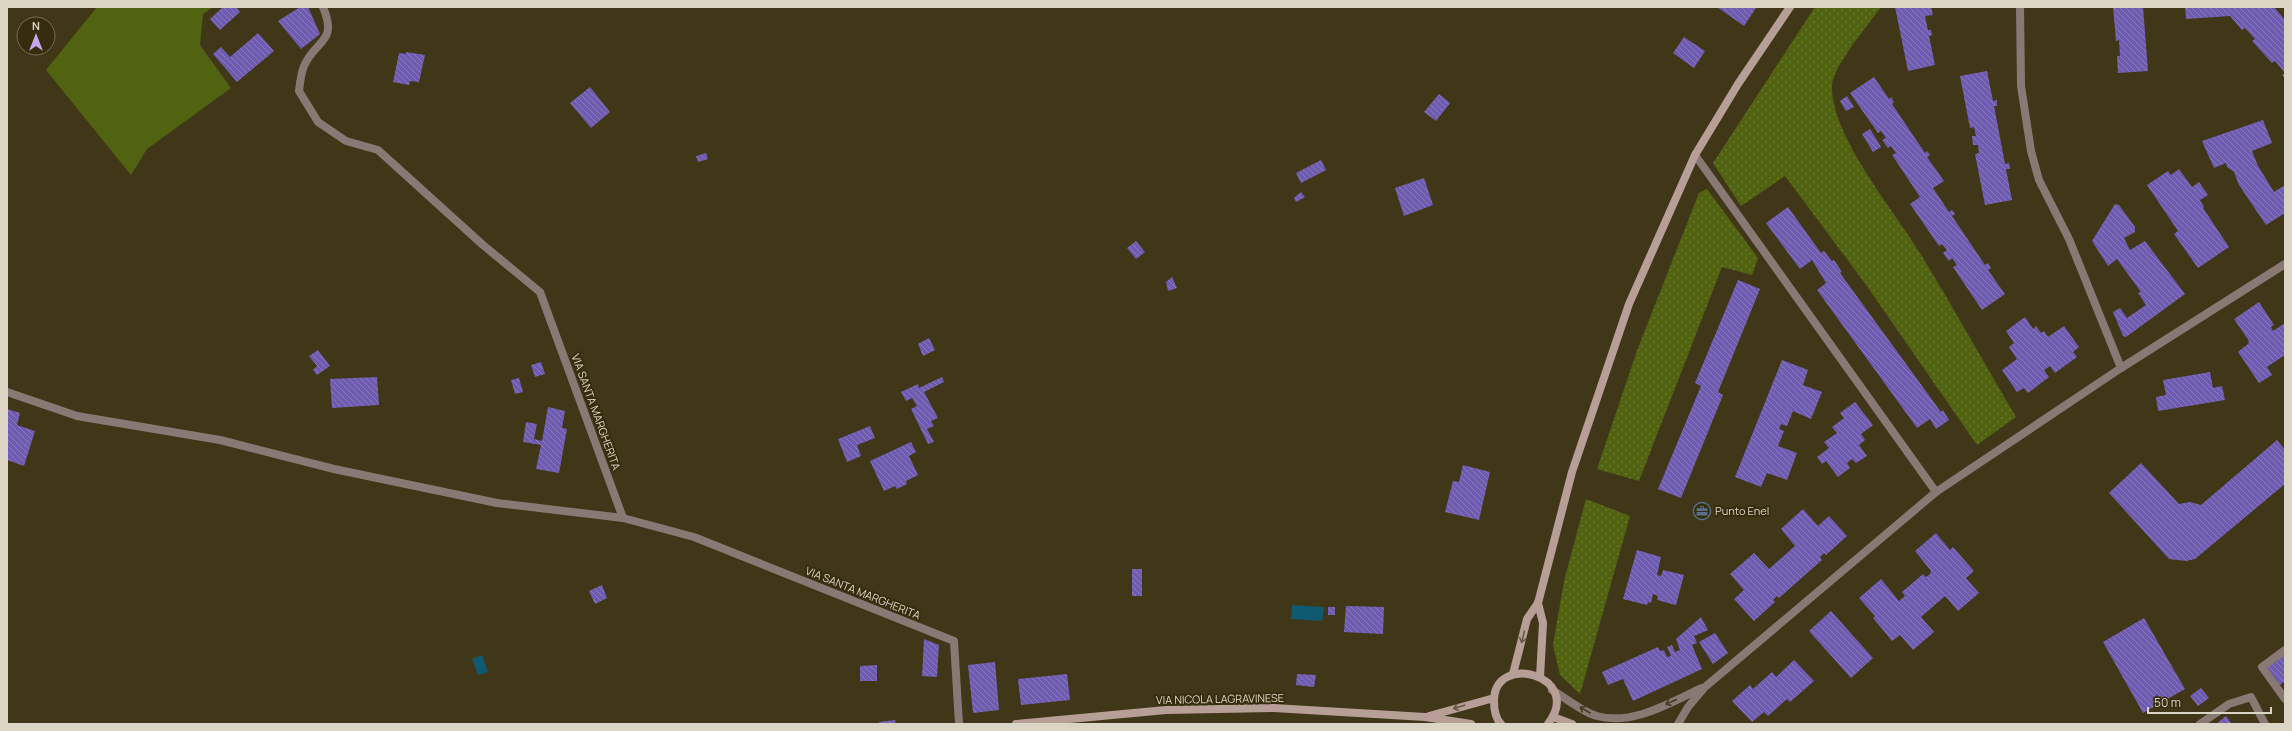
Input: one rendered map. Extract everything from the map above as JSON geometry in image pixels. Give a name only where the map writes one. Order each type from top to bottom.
[{"type":"street","name":"VIA SANTA MARGHERITA","points":[[323,7],[329,23],[326,36],[304,66],[299,91],[318,122],[346,141],[378,150],[483,245],[540,292],[623,518],[694,537],[954,640],[959,724]]},
{"type":"street","points":[[1514,674],[1527,619],[1538,604],[1572,472],[1629,304],[1695,155],[1738,84],[1790,7]]},
{"type":"street","points":[[2020,7],[2021,86],[2031,151],[2039,180],[2069,239],[2121,368]]},
{"type":"street","points":[[1695,155],[1936,492]]},
{"type":"street","points":[[1678,724],[1688,706],[1705,687],[1936,492],[2121,368],[2285,264]]},
{"type":"street","points":[[7,392],[77,416],[220,440],[334,469],[482,500],[623,518]]},
{"type":"street","points":[[1538,604],[1543,623],[1540,676]]},
{"type":"street","points":[[2285,650],[2262,667],[2285,699]]},
{"type":"street","points":[[1501,724],[1494,710],[1494,698],[1497,688],[1504,680],[1514,674],[1527,672],[1540,676],[1552,690],[1596,716],[1611,718],[1636,716],[1705,687]]},
{"type":"street","points":[[1552,690],[1556,706],[1550,721],[1572,724]]},
{"type":"street","points":[[2200,724],[2229,704],[2251,697],[2265,724]]},
{"type":"street","name":"VIA NICOLA LAGRAVINESE","points":[[1425,717],[1494,698]]},
{"type":"street","name":"VIA NICOLA LAGRAVINESE","points":[[1016,724],[1166,710],[1274,708],[1425,717],[1470,724]]},
{"type":"green space","points":[[97,7],[213,7],[203,14],[200,45],[231,88],[147,149],[131,175],[46,70]]},
{"type":"green space","points":[[1815,7],[1881,7],[1844,57],[1838,68],[1832,86],[1834,106],[1842,127],[1866,172],[1920,253],[2016,417],[1977,445],[1864,282],[1785,176],[1741,206],[1713,163]]},
{"type":"green space","points":[[1707,189],[1758,258],[1752,275],[1722,267],[1639,481],[1597,469],[1638,348],[1699,193]]},
{"type":"green space","points":[[1586,499],[1630,516],[1580,694],[1560,675],[1553,645],[1564,581]]},
{"type":"water","points":[[1292,605],[1324,607],[1322,621],[1291,619]]},
{"type":"water","points":[[482,655],[488,672],[478,675],[472,659]]},
{"type":"building","points":[[223,7],[236,7],[240,12],[220,30],[210,19]]},
{"type":"building","points":[[300,7],[308,7],[320,34],[301,49],[278,21]]},
{"type":"building","points":[[1717,7],[1754,7],[1756,8],[1744,26]]},
{"type":"building","points":[[1895,7],[1931,7],[1933,15],[1925,16],[1928,30],[1931,30],[1932,35],[1929,36],[1935,65],[1908,71]]},
{"type":"building","points":[[2113,7],[2143,7],[2148,71],[2118,73],[2117,56],[2120,56],[2119,40],[2116,41]]},
{"type":"building","points":[[2185,7],[2274,7],[2285,20],[2285,73],[2275,61],[2272,63],[2252,41],[2255,39],[2245,28],[2242,30],[2230,16],[2186,19]]},
{"type":"building","points":[[258,33],[274,51],[237,82],[213,54],[221,47],[230,57]]},
{"type":"building","points":[[1684,37],[1705,51],[1694,68],[1673,53]]},
{"type":"building","points":[[406,52],[425,55],[419,82],[410,81],[409,85],[393,82],[399,53],[406,54]]},
{"type":"building","points":[[1987,71],[1993,101],[1997,100],[1997,106],[1994,106],[2005,164],[2009,163],[2010,169],[2006,169],[2012,200],[1985,205],[1975,154],[1979,153],[1978,145],[1973,145],[1972,136],[1976,136],[1974,127],[1970,128],[1960,76]]},
{"type":"building","points":[[1874,77],[1889,99],[1891,97],[1894,102],[1892,104],[1925,153],[1927,151],[1930,155],[1927,157],[1944,181],[1933,188],[1949,212],[1952,210],[1955,214],[1952,216],[1985,265],[1988,263],[1991,268],[1988,270],[2005,294],[1982,310],[1953,267],[1957,265],[1952,258],[1949,261],[1943,253],[1947,250],[1942,244],[1939,246],[1910,204],[1920,197],[1892,155],[1896,153],[1891,146],[1888,148],[1882,140],[1886,138],[1881,131],[1878,133],[1850,93]]},
{"type":"building","points":[[590,87],[610,112],[591,128],[570,103]]},
{"type":"building","points":[[1439,94],[1450,103],[1436,121],[1424,112]]},
{"type":"building","points":[[1847,96],[1854,107],[1846,111],[1840,101]]},
{"type":"building","points":[[2263,120],[2272,143],[2252,151],[2258,166],[2274,192],[2285,185],[2285,213],[2266,225],[2239,185],[2234,172],[2227,167],[2226,163],[2214,168],[2202,141]]},
{"type":"building","points":[[1870,129],[1881,147],[1873,152],[1862,134]]},
{"type":"building","points":[[706,153],[708,159],[698,162],[696,156]]},
{"type":"building","points":[[1321,160],[1326,170],[1301,183],[1296,173]]},
{"type":"building","points":[[2179,169],[2192,187],[2199,182],[2208,195],[2200,200],[2204,207],[2203,208],[2229,247],[2198,268],[2174,234],[2178,231],[2147,185],[2168,171],[2171,175]]},
{"type":"building","points":[[1424,178],[1433,205],[1404,216],[1395,188]]},
{"type":"building","points":[[1301,192],[1305,197],[1296,202],[1294,198]]},
{"type":"building","points":[[2115,204],[2119,205],[2135,227],[2135,232],[2124,238],[2130,250],[2145,241],[2185,294],[2126,337],[2123,336],[2113,312],[2120,308],[2127,318],[2146,305],[2138,293],[2141,292],[2117,259],[2108,266],[2092,241]]},
{"type":"building","points":[[1788,207],[1821,253],[1824,251],[1832,261],[1834,260],[1842,272],[1840,273],[1941,412],[1943,410],[1949,420],[1936,429],[1930,419],[1917,428],[1817,290],[1826,283],[1812,260],[1800,269],[1766,223]]},
{"type":"building","points":[[1136,241],[1145,252],[1136,259],[1127,248]]},
{"type":"building","points":[[1172,277],[1177,288],[1168,291],[1166,282]]},
{"type":"building","points":[[1738,280],[1760,289],[1718,392],[1723,395],[1681,498],[1658,489],[1701,386],[1695,383]]},
{"type":"building","points":[[2259,302],[2274,325],[2271,327],[2273,331],[2285,323],[2285,355],[2267,367],[2272,375],[2259,383],[2238,352],[2248,344],[2249,341],[2234,319]]},
{"type":"building","points":[[2025,317],[2033,329],[2036,326],[2041,333],[2044,331],[2048,337],[2064,326],[2079,347],[2073,352],[2077,357],[2055,373],[2050,366],[2044,370],[2049,377],[2028,393],[2024,388],[2017,392],[2002,370],[2017,359],[2009,347],[2014,343],[2006,331]]},
{"type":"building","points":[[929,338],[935,350],[923,356],[918,344]]},
{"type":"building","points":[[318,350],[330,366],[317,375],[313,370],[317,366],[309,356]]},
{"type":"building","points":[[1782,360],[1808,370],[1803,385],[1822,392],[1811,419],[1793,411],[1787,426],[1781,424],[1779,429],[1784,431],[1778,446],[1797,453],[1787,480],[1767,473],[1761,487],[1735,477]]},
{"type":"building","points":[[541,362],[545,374],[535,377],[531,365]]},
{"type":"building","points":[[2210,372],[2213,388],[2222,386],[2225,400],[2158,411],[2156,397],[2166,395],[2163,380]]},
{"type":"building","points":[[377,377],[379,405],[332,408],[330,379]]},
{"type":"building","points":[[942,377],[944,382],[924,392],[938,418],[931,421],[934,426],[927,429],[934,442],[928,444],[911,409],[917,406],[912,398],[906,401],[901,392],[918,384],[919,388]]},
{"type":"building","points":[[519,378],[523,392],[515,394],[511,380]]},
{"type":"building","points":[[1855,402],[1873,425],[1861,434],[1865,440],[1859,445],[1867,456],[1856,463],[1852,459],[1847,463],[1850,468],[1838,477],[1826,461],[1822,464],[1817,457],[1829,448],[1824,442],[1837,433],[1832,427],[1844,418],[1840,413]]},
{"type":"building","points":[[548,407],[565,411],[562,428],[567,429],[559,473],[536,469],[541,445],[523,442],[526,422],[537,424],[534,439],[542,441]]},
{"type":"building","points":[[7,409],[20,413],[17,425],[35,431],[24,466],[7,460]]},
{"type":"building","points":[[870,426],[875,438],[857,445],[861,456],[847,462],[838,439]]},
{"type":"building","points":[[2277,440],[2285,450],[2285,484],[2195,559],[2186,561],[2169,559],[2109,493],[2141,463],[2179,504],[2190,502],[2201,505]]},
{"type":"building","points":[[911,442],[916,452],[909,456],[918,475],[906,481],[907,484],[897,489],[895,486],[884,491],[870,461]]},
{"type":"building","points":[[1463,465],[1490,472],[1479,520],[1445,512],[1453,481],[1459,482]]},
{"type":"building","points":[[1803,509],[1818,526],[1829,516],[1847,536],[1826,555],[1824,553],[1820,557],[1822,560],[1779,598],[1777,596],[1773,600],[1775,602],[1754,621],[1734,599],[1744,590],[1730,574],[1754,553],[1769,569],[1795,546],[1781,529]]},
{"type":"building","points":[[1936,533],[1950,550],[1953,547],[1974,571],[1966,578],[1979,593],[1958,611],[1945,596],[1921,617],[1934,632],[1913,650],[1900,635],[1892,641],[1873,618],[1875,616],[1859,598],[1881,579],[1899,601],[1905,596],[1902,592],[1923,574],[1926,577],[1930,574],[1931,571],[1915,551]]},
{"type":"building","points":[[1637,550],[1661,557],[1657,575],[1661,576],[1663,570],[1684,575],[1676,605],[1657,600],[1658,596],[1653,594],[1651,603],[1648,602],[1647,605],[1623,599]]},
{"type":"building","points":[[1132,569],[1142,569],[1142,596],[1132,596]]},
{"type":"building","points":[[602,585],[607,598],[595,604],[589,591]]},
{"type":"building","points":[[1346,606],[1384,607],[1383,634],[1344,632]]},
{"type":"building","points":[[1328,607],[1335,607],[1335,615],[1328,615]]},
{"type":"building","points":[[1831,611],[1873,658],[1851,678],[1809,631]]},
{"type":"building","points":[[1701,617],[1708,630],[1694,636],[1697,643],[1692,645],[1702,669],[1633,701],[1623,679],[1608,685],[1602,672],[1658,647],[1660,651],[1664,650],[1667,657],[1671,656],[1667,647],[1672,645],[1675,652],[1680,650],[1676,639]]},
{"type":"building","points":[[2144,618],[2185,689],[2143,713],[2103,642]]},
{"type":"building","points":[[1715,633],[1728,653],[1713,664],[1699,642]]},
{"type":"building","points":[[924,639],[939,645],[937,677],[922,676]]},
{"type":"building","points":[[2285,653],[2285,681],[2280,685],[2266,666]]},
{"type":"building","points":[[1794,660],[1814,681],[1790,702],[1787,699],[1768,716],[1764,712],[1752,722],[1732,701],[1750,685],[1753,689],[1772,672],[1776,677]]},
{"type":"building","points":[[995,662],[999,710],[973,713],[968,665]]},
{"type":"building","points":[[877,665],[877,681],[860,681],[860,666]]},
{"type":"building","points":[[1067,674],[1070,700],[1021,705],[1018,679]]},
{"type":"building","points":[[1297,674],[1316,675],[1314,687],[1296,685]]},
{"type":"building","points":[[2201,688],[2209,698],[2198,706],[2190,696]]},
{"type":"building","points":[[2226,716],[2232,724],[2216,724]]},
{"type":"building","points":[[895,720],[896,724],[880,724],[879,722]]},
{"type":"place","name":"Punto Enel","points":[[1702,511]]}]
